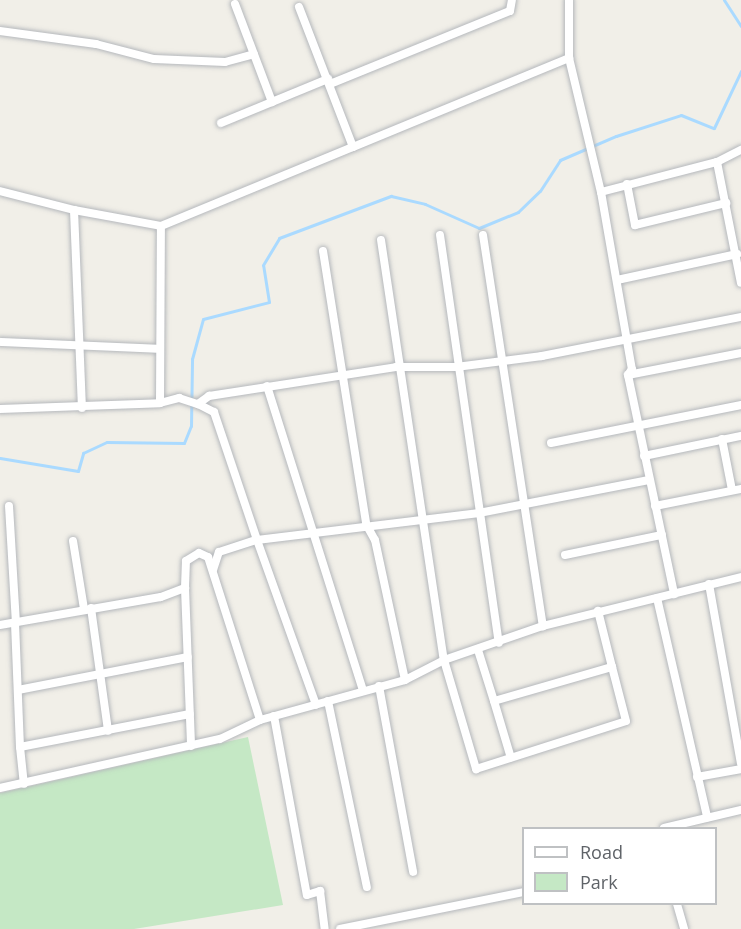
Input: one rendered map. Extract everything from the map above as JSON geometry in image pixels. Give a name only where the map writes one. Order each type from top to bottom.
[{"type":"street","points":[[221,123],[510,11],[512,0]]},
{"type":"street","points":[[569,0],[569,58],[601,192],[632,369],[628,375],[674,594]]},
{"type":"street","points":[[235,4],[272,102]]},
{"type":"street","points":[[299,7],[353,147]]},
{"type":"street","points":[[0,31],[96,44],[154,59],[225,62],[254,54]]},
{"type":"street","points":[[0,191],[74,210],[161,226],[569,58]]},
{"type":"street","points":[[601,192],[717,162],[741,150]]},
{"type":"street","points":[[717,162],[741,283]]},
{"type":"street","points":[[627,184],[635,225],[726,203]]},
{"type":"street","points":[[74,210],[77,344],[82,408]]},
{"type":"street","points":[[160,403],[161,226]]},
{"type":"street","points":[[440,234],[456,368],[499,643]]},
{"type":"street","points":[[483,235],[543,626]]},
{"type":"street","points":[[381,240],[396,367],[444,660],[476,769],[626,721],[598,611]]},
{"type":"street","points":[[323,251],[366,524],[375,540],[405,680]]},
{"type":"street","points":[[617,280],[737,254]]},
{"type":"street","points":[[198,404],[209,396],[267,386],[396,367],[456,368],[627,340],[741,317]]},
{"type":"street","points":[[0,342],[159,349]]},
{"type":"street","points":[[628,375],[741,353]]},
{"type":"street","points":[[267,386],[310,532],[363,690]]},
{"type":"street","points":[[0,409],[82,408],[160,403],[179,398],[214,412],[316,705]]},
{"type":"street","points":[[551,443],[639,429],[741,405]]},
{"type":"street","points":[[644,456],[741,436]]},
{"type":"street","points":[[655,506],[736,489],[722,440]]},
{"type":"street","points":[[213,570],[219,552],[257,540],[366,524],[478,513],[649,480]]},
{"type":"street","points":[[9,506],[20,747],[24,784]]},
{"type":"street","points":[[565,555],[662,535]]},
{"type":"street","points":[[73,541],[101,674],[108,731]]},
{"type":"street","points":[[191,746],[186,561],[199,553],[208,557],[213,570],[260,720]]},
{"type":"street","points":[[0,788],[220,739],[260,720],[405,680],[444,660],[543,626],[741,577]]},
{"type":"street","points":[[709,584],[741,763]]},
{"type":"street","points":[[0,625],[161,597],[185,588]]},
{"type":"street","points":[[657,598],[706,817]]},
{"type":"street","points":[[478,650],[511,758]]},
{"type":"street","points":[[18,690],[188,657]]},
{"type":"street","points":[[494,701],[612,667]]},
{"type":"street","points":[[379,686],[413,872]]},
{"type":"street","points":[[328,701],[368,887]]},
{"type":"street","points":[[20,747],[190,714]]},
{"type":"street","points":[[274,716],[306,895],[320,891],[325,929]]},
{"type":"street","points":[[697,777],[741,769]]},
{"type":"street","points":[[668,827],[741,810]]},
{"type":"street","points":[[340,929],[522,892]]},
{"type":"street","points":[[678,905],[684,929]]},
{"type":"green space","points":[[248,737],[283,905],[134,929],[0,929],[0,793]]},
{"type":"waterway","points":[[724,0],[741,26]]},
{"type":"waterway","points":[[0,458],[78,471],[83,453],[107,442],[184,443],[191,426],[192,359],[203,319],[269,302],[263,265],[279,238],[391,196],[425,204],[479,228],[518,212],[540,191],[560,160],[616,136],[681,115],[714,128],[741,71]]}]
